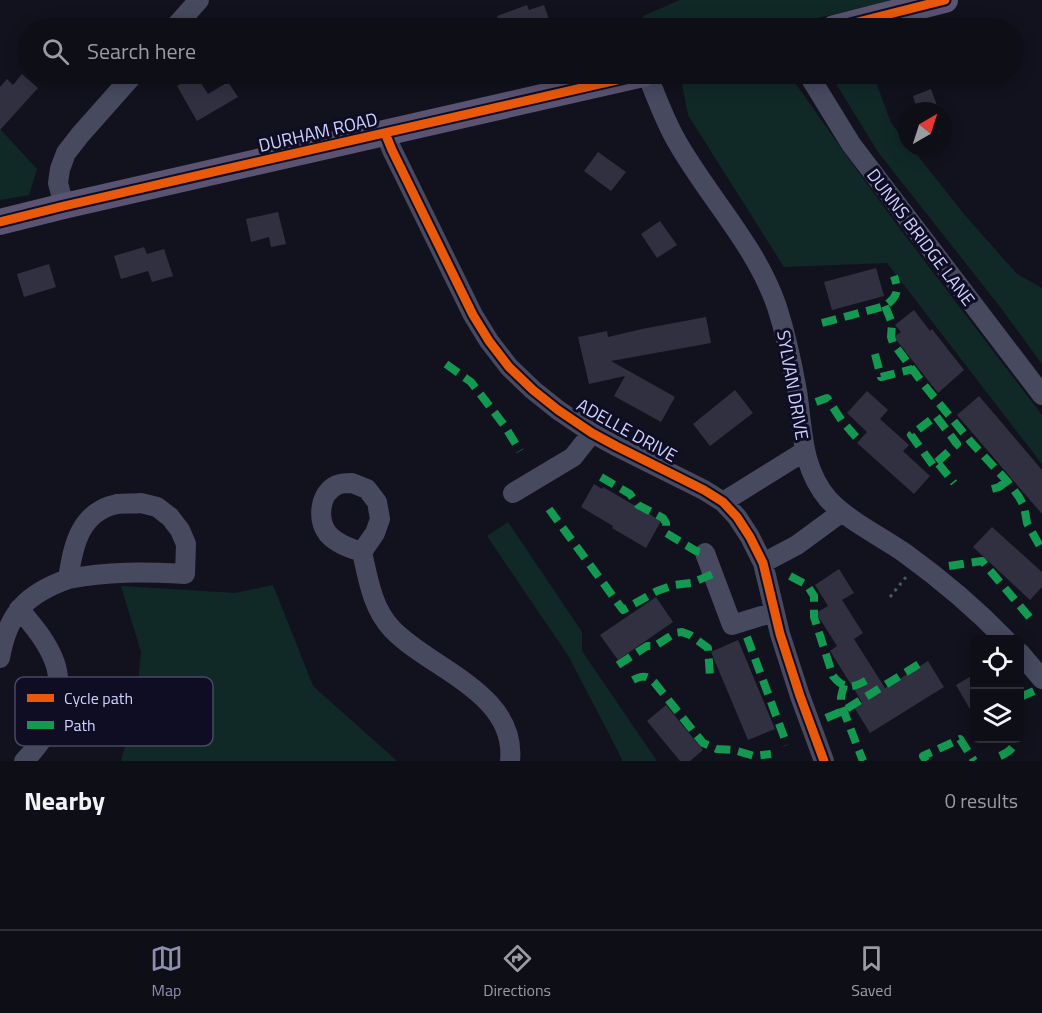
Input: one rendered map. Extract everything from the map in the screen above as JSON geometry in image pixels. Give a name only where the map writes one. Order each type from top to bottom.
[{"type":"main road","points":[[874,18],[945,0]]},
{"type":"main road","name":"DURHAM ROAD","points":[[0,222],[599,84]]},
{"type":"street","points":[[183,18],[199,0]]},
{"type":"street","points":[[64,206],[58,183],[66,153],[125,84]]},
{"type":"street","name":"SYLVAN DRIVE","points":[[651,84],[664,118],[677,141],[744,242],[763,274],[776,304],[788,340],[805,451],[809,467],[817,481],[828,498],[842,512],[938,577],[1002,635]]},
{"type":"street","name":"DUNNS BRIDGE LANE","points":[[814,84],[851,144],[1042,395]]},
{"type":"street","name":"ADELLE DRIVE","points":[[385,133],[473,315],[509,367],[533,390],[592,433],[704,490],[723,502],[737,517],[763,563],[774,612],[800,696],[824,761]]},
{"type":"street","points":[[513,493],[573,457],[592,433]]},
{"type":"street","points":[[723,502],[805,451]]},
{"type":"street","points":[[0,658],[4,624],[48,586],[93,574],[118,572],[185,574],[186,544],[180,530],[170,517],[157,507],[141,503],[117,504],[90,518],[80,532],[73,549],[68,579]]},
{"type":"street","points":[[763,563],[797,545],[842,512]]},
{"type":"street","points":[[362,552],[373,597],[381,613],[392,628],[408,642],[480,693],[507,730],[511,752],[510,761]]},
{"type":"street","points":[[705,553],[732,625],[774,612]]},
{"type":"street","points":[[19,609],[32,623],[47,646],[56,664],[57,677]]},
{"type":"street","points":[[1024,658],[1042,679]]},
{"type":"street","points":[[24,761],[38,746]]},
{"type":"path","points":[[890,597],[909,574]]},
{"type":"green space","points":[[680,0],[895,0],[818,18],[644,18],[643,16]]},
{"type":"green space","points":[[682,84],[796,84],[900,229],[1042,415],[1042,464],[887,263],[784,267],[688,115]]},
{"type":"green space","points":[[836,84],[877,84],[891,123],[898,132],[898,156],[918,156],[963,213],[1017,274],[1042,288],[1042,364],[1001,308],[878,152]]},
{"type":"green space","points":[[0,129],[37,169],[29,195],[0,200]]},
{"type":"green space","points":[[508,522],[582,632],[582,651],[657,761],[621,761],[569,657],[487,536]]},
{"type":"green space","points":[[273,585],[313,686],[397,761],[121,761],[125,746],[213,746],[213,677],[139,677],[141,652],[121,586],[235,593]]},
{"type":"building","points":[[527,5],[529,10],[544,5],[549,18],[498,18],[497,16]]},
{"type":"building","points":[[7,79],[13,85],[18,79],[18,84],[33,84],[38,88],[0,130],[0,87]]},
{"type":"building","points":[[202,84],[208,94],[225,84],[229,84],[238,97],[197,121],[177,86]]},
{"type":"building","points":[[931,89],[936,102],[915,102],[913,96]]},
{"type":"building","points":[[598,152],[626,172],[611,191],[584,171]]},
{"type":"building","points":[[278,212],[286,244],[271,247],[269,237],[251,242],[246,219]]},
{"type":"building","points":[[660,221],[677,245],[657,258],[641,234]]},
{"type":"building","points":[[144,247],[147,254],[164,249],[173,276],[152,282],[148,271],[121,279],[114,256]]},
{"type":"building","points":[[49,264],[56,287],[24,297],[17,274]]},
{"type":"building","points":[[876,268],[884,296],[832,310],[824,282]]},
{"type":"building","points":[[914,310],[964,370],[938,393],[894,337],[901,332],[895,325]]},
{"type":"building","points":[[706,317],[711,343],[611,361],[675,397],[661,422],[614,396],[625,376],[589,384],[578,337],[607,331],[608,337]]},
{"type":"building","points":[[735,390],[753,413],[710,446],[693,424]]},
{"type":"building","points":[[867,391],[888,410],[880,419],[909,445],[903,451],[930,476],[914,494],[857,443],[867,432],[847,413]]},
{"type":"building","points":[[979,396],[1042,470],[1042,514],[957,415]]},
{"type":"building","points":[[594,484],[661,521],[646,548],[581,507]]},
{"type":"building","points":[[992,527],[1042,572],[1042,587],[1030,600],[973,547]]},
{"type":"building","points":[[839,569],[854,593],[842,600],[863,633],[854,639],[885,688],[928,661],[944,687],[870,733],[854,707],[862,702],[830,651],[837,646],[816,613],[828,606],[815,585]]},
{"type":"building","points":[[656,597],[673,622],[618,660],[600,635]]},
{"type":"building","points":[[738,640],[775,729],[748,740],[711,652]]},
{"type":"building","points":[[970,677],[970,709],[956,685]]},
{"type":"building","points":[[666,705],[703,750],[690,761],[680,761],[647,721]]},
{"type":"marked path","points":[[822,323],[885,306],[896,293],[897,286],[894,276]]},
{"type":"marked path","points":[[885,306],[892,323],[893,343],[924,385],[1019,497],[1024,506],[1027,523],[1042,550]]},
{"type":"marked path","points":[[875,354],[881,377],[913,369]]},
{"type":"marked path","points":[[446,364],[471,382],[504,425],[520,451]]},
{"type":"marked path","points":[[816,402],[827,398],[856,437]]},
{"type":"marked path","points":[[937,462],[957,444],[936,416],[911,435],[933,465],[937,462],[954,483]]},
{"type":"marked path","points":[[601,477],[630,494],[638,505],[663,518],[666,523],[666,533],[696,551],[705,553]]},
{"type":"marked path","points":[[992,489],[1007,481]]},
{"type":"marked path","points":[[549,509],[623,610],[657,591],[674,585],[691,583],[713,574]]},
{"type":"marked path","points":[[949,566],[982,561],[1031,619]]},
{"type":"marked path","points":[[790,576],[807,585],[814,596],[814,617],[833,676],[845,686],[857,685],[867,680]]},
{"type":"marked path","points":[[618,665],[647,646],[655,646],[675,633],[682,632],[708,648],[710,677]]},
{"type":"marked path","points":[[747,637],[787,745]]},
{"type":"marked path","points":[[826,718],[843,711],[924,661]]},
{"type":"marked path","points":[[633,680],[644,676],[654,682],[703,743],[717,749],[734,750],[754,756],[771,754]]},
{"type":"marked path","points":[[844,685],[841,704],[863,761]]},
{"type":"marked path","points":[[1024,695],[1034,691]]},
{"type":"marked path","points":[[926,761],[923,756],[960,739],[974,761]]},
{"type":"marked path","points":[[1000,756],[1011,749],[1014,743]]},
{"type":"cycle path","points":[[874,18],[945,0]]},
{"type":"cycle path","points":[[0,222],[599,84]]},
{"type":"cycle path","points":[[385,133],[473,315],[509,367],[558,410],[592,433],[704,490],[723,502],[737,517],[763,563],[780,634],[824,761]]}]
